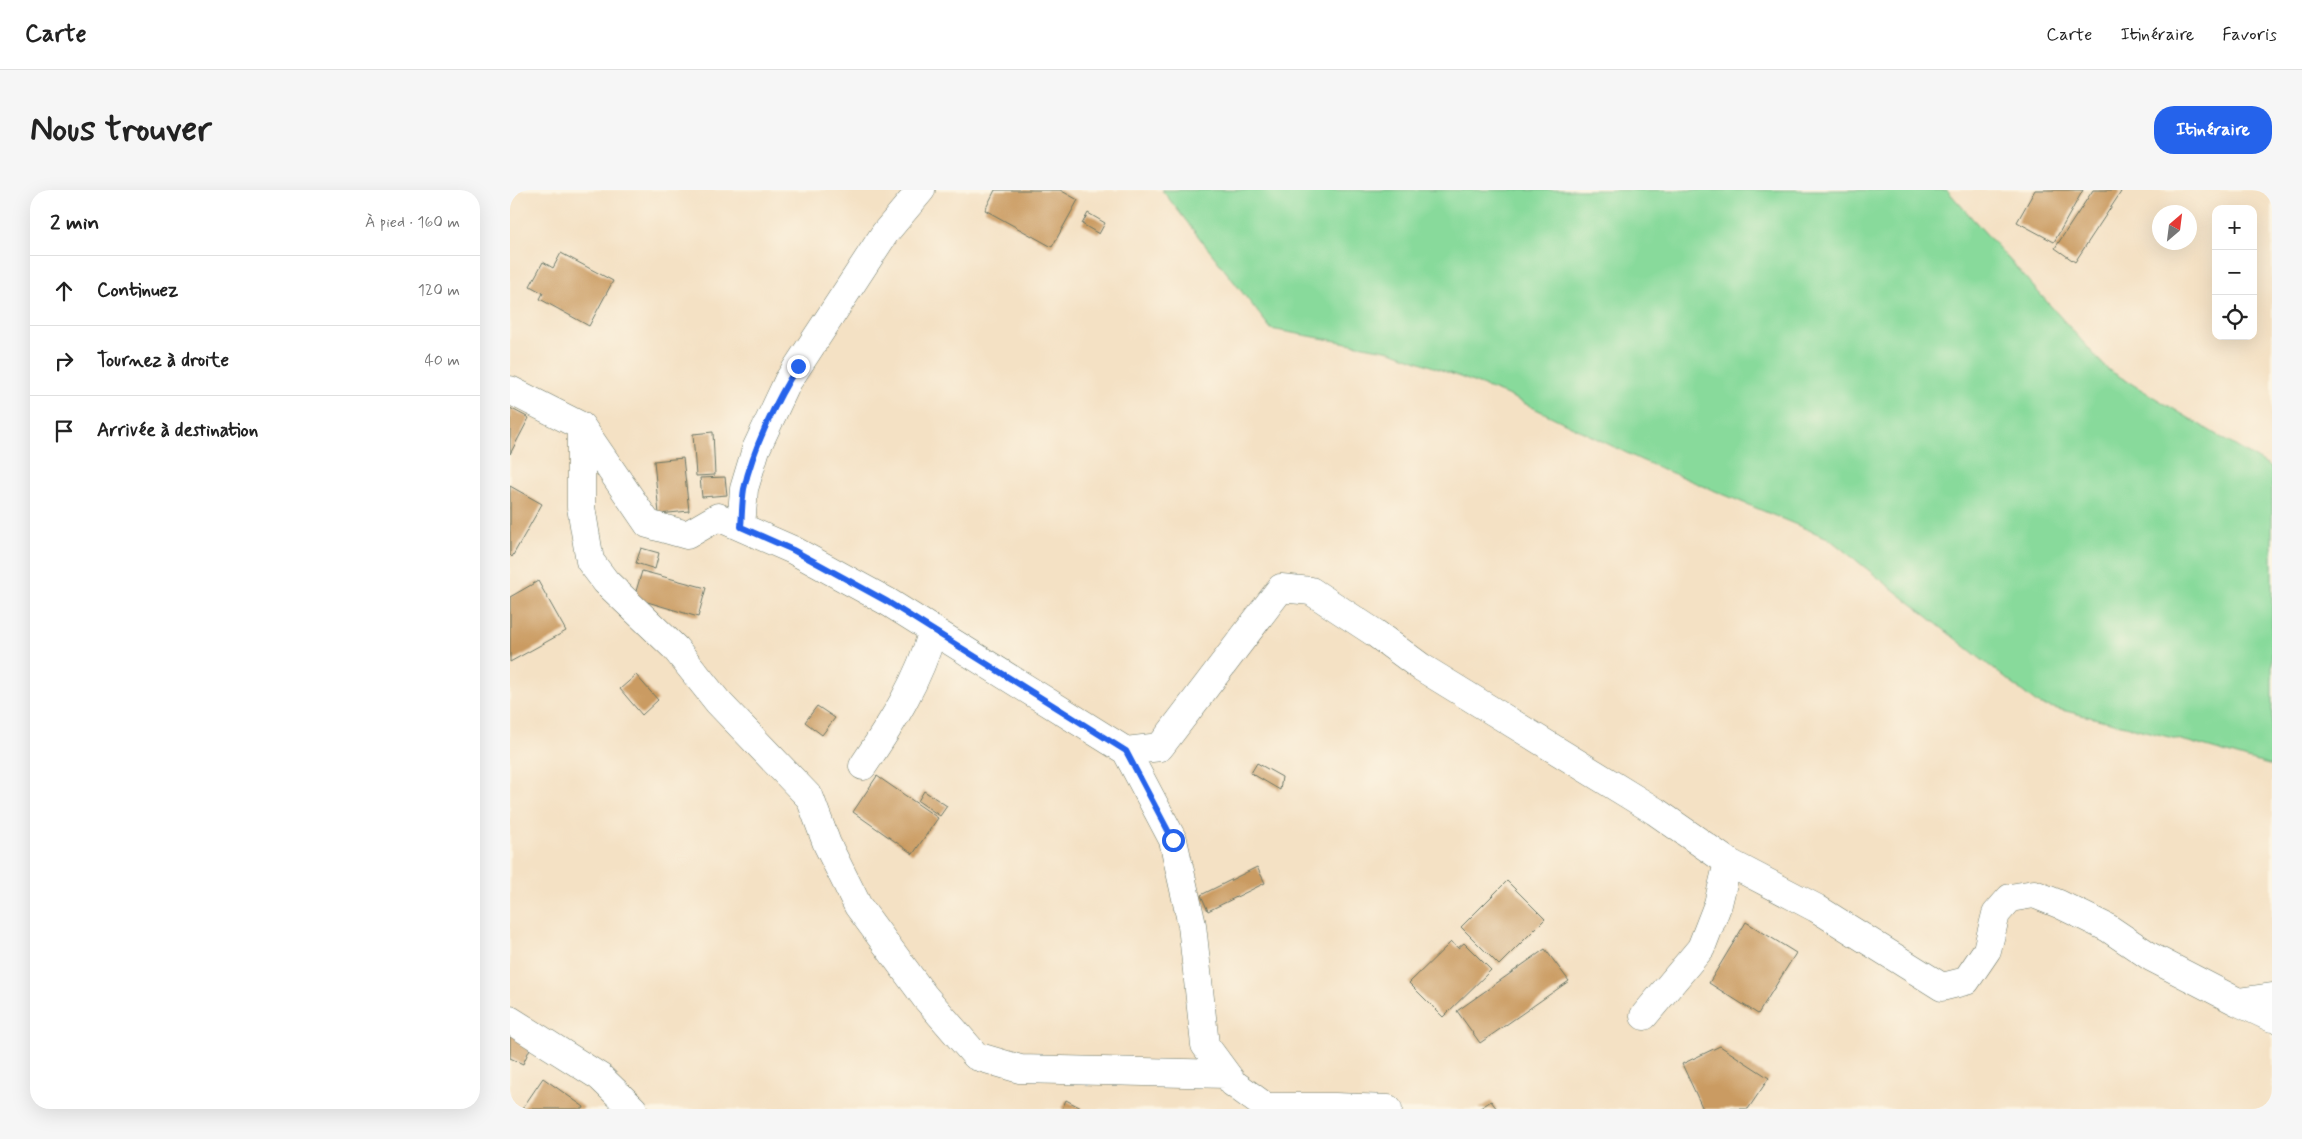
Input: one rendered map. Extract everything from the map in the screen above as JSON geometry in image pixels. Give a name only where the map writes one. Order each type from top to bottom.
[{"type":"street","points":[[741,527],[744,489],[756,449],[788,381],[885,233],[921,190]]},
{"type":"street","points":[[510,390],[581,426],[648,524],[686,535],[718,517],[793,550],[888,602],[1126,751],[1173,840],[1192,925],[1205,1045],[1226,1074],[1233,1083],[1266,1107],[1388,1109]]},
{"type":"street","points":[[581,426],[581,507],[590,561],[606,582],[675,648],[718,702],[810,798],[827,844],[858,906],[925,997],[976,1056],[1020,1069],[1226,1074]]},
{"type":"street","points":[[1126,751],[1160,748],[1281,588],[1311,590],[1376,633],[1421,667],[1655,811],[1728,862],[1816,908],[1942,987],[1966,981],[1987,950],[1996,914],[2010,898],[2034,894],[2108,928],[2152,957],[2272,1018]]},
{"type":"street","points":[[863,766],[897,715],[925,660],[933,630]]},
{"type":"street","points":[[1644,1016],[1701,948],[1718,904],[1728,862]]},
{"type":"street","points":[[2238,1002],[2272,996]]},
{"type":"street","points":[[510,1020],[600,1077],[633,1109]]},
{"type":"green space","points":[[1162,190],[1947,190],[2107,369],[2272,468],[2272,766],[2189,742],[2038,704],[1828,538],[1641,460],[1505,394],[1391,351],[1271,329]]},
{"type":"building","points":[[995,190],[1060,190],[1078,200],[1052,247],[985,210]]},
{"type":"building","points":[[2035,190],[2083,190],[2054,242],[2017,222]]},
{"type":"building","points":[[2093,190],[2118,190],[2121,192],[2075,262],[2055,248]]},
{"type":"building","points":[[1088,213],[1105,223],[1099,234],[1082,224]]},
{"type":"building","points":[[561,253],[613,281],[589,326],[540,299],[543,293],[530,286],[543,262],[553,268]]},
{"type":"building","points":[[510,408],[529,418],[510,454]]},
{"type":"building","points":[[713,432],[715,475],[696,476],[693,434]]},
{"type":"building","points":[[683,458],[689,511],[659,514],[654,461]]},
{"type":"building","points":[[725,477],[727,495],[702,497],[700,478]]},
{"type":"building","points":[[510,486],[542,504],[512,557],[510,555]]},
{"type":"building","points":[[641,548],[659,553],[655,569],[636,563]]},
{"type":"building","points":[[642,571],[706,588],[698,617],[634,598]]},
{"type":"building","points":[[538,581],[566,631],[510,662],[510,597]]},
{"type":"building","points":[[636,675],[658,700],[642,715],[620,689]]},
{"type":"building","points":[[817,706],[835,718],[822,735],[805,722]]},
{"type":"building","points":[[1257,763],[1282,777],[1280,790],[1251,773]]},
{"type":"building","points":[[877,776],[938,818],[913,854],[853,812]]},
{"type":"building","points":[[924,791],[947,806],[940,816],[918,801]]},
{"type":"building","points":[[1257,867],[1265,883],[1208,911],[1201,895]]},
{"type":"building","points":[[1507,881],[1545,919],[1499,965],[1461,927]]},
{"type":"building","points":[[1746,922],[1796,953],[1758,1014],[1709,983]]},
{"type":"building","points":[[1451,942],[1458,948],[1464,943],[1491,970],[1443,1017],[1409,983]]},
{"type":"building","points":[[1545,949],[1569,981],[1480,1043],[1457,1011]]},
{"type":"building","points":[[510,1034],[532,1044],[523,1064],[510,1058]]},
{"type":"building","points":[[1720,1046],[1769,1078],[1748,1109],[1703,1109],[1682,1064]]},
{"type":"building","points":[[543,1078],[584,1107],[583,1109],[522,1109]]},
{"type":"building","points":[[1066,1100],[1083,1109],[1062,1109]]},
{"type":"building","points":[[1491,1101],[1497,1109],[1479,1109]]},
{"type":"route","points":[[798,366],[788,381],[756,449],[744,489],[741,527],[793,550],[888,602],[1126,751],[1173,840]]}]
